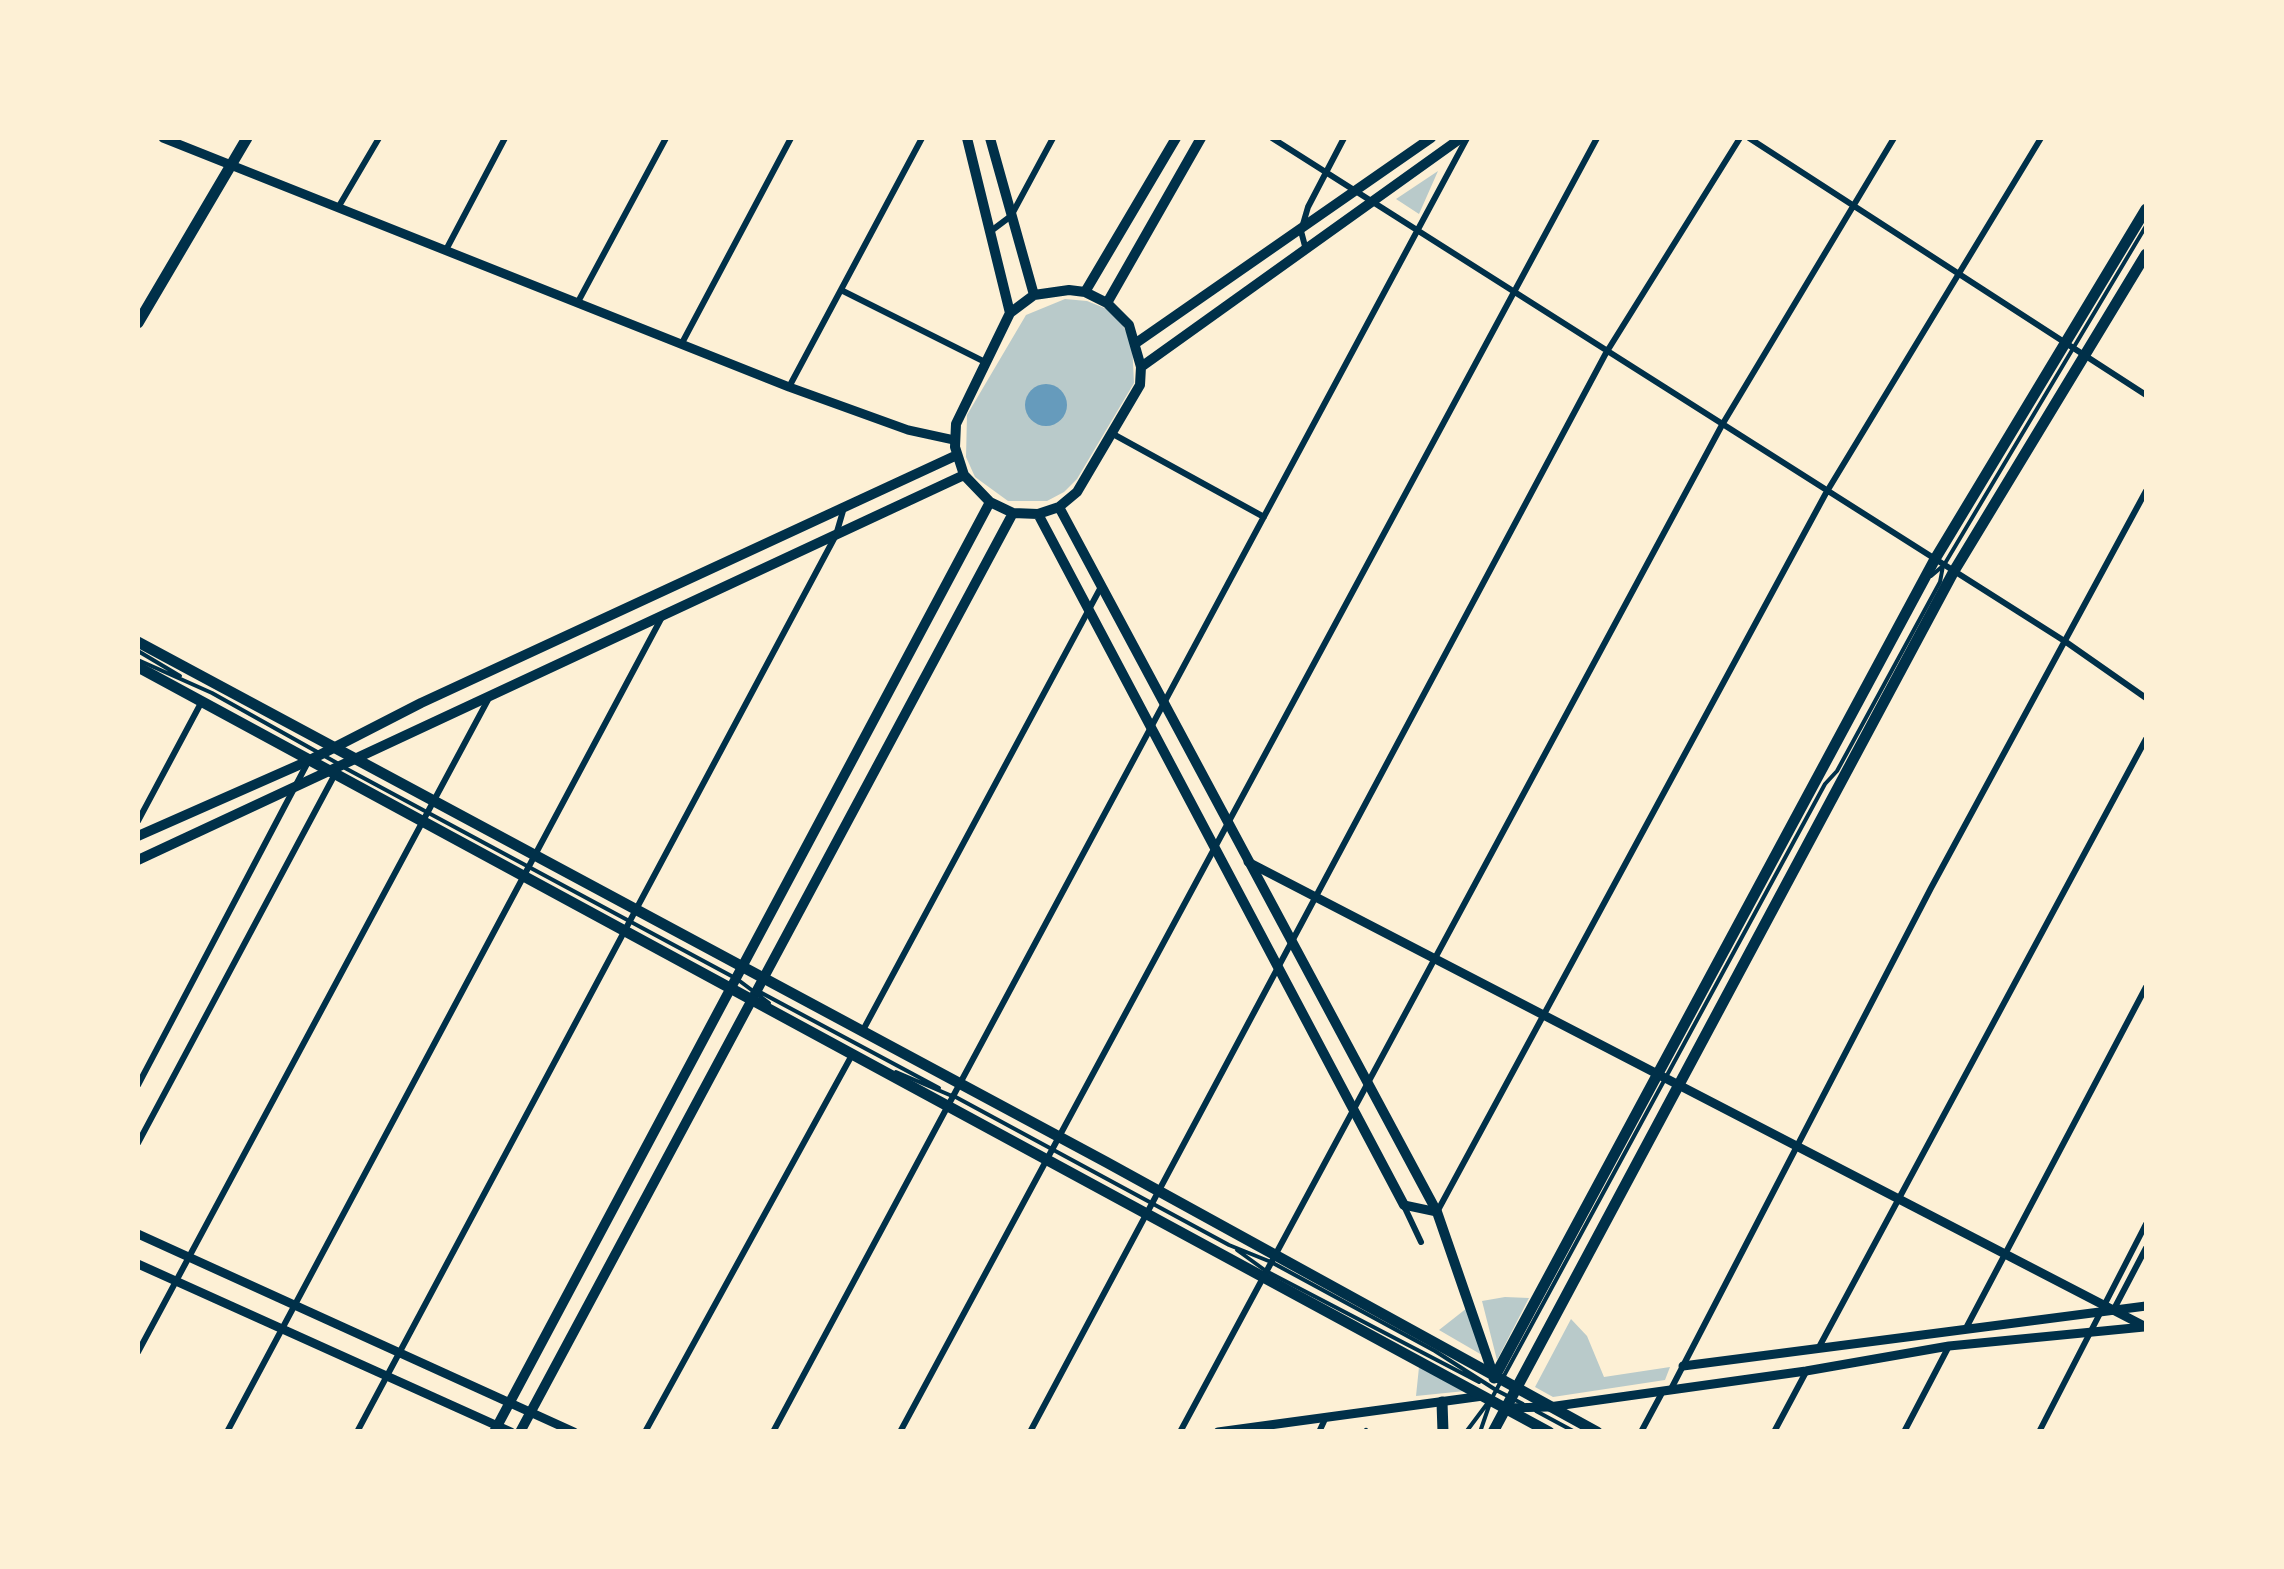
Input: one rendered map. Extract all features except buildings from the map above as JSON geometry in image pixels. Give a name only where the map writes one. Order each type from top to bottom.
[{"type":"main road","points":[[138,322],[248,138]]},
{"type":"main road","points":[[966,138],[1010,313]]},
{"type":"main road","points":[[990,138],[1034,295]]},
{"type":"main road","points":[[1086,292],[1176,138]]},
{"type":"main road","points":[[1107,304],[1200,138]]},
{"type":"main road","points":[[1136,343],[1301,232],[1431,138]]},
{"type":"main road","points":[[1141,367],[1464,138]]},
{"type":"main road","points":[[1493,1389],[1662,1074],[2146,209]]},
{"type":"main road","points":[[1493,1432],[1680,1083],[1944,565],[2085,354],[2146,254]]},
{"type":"main road","points":[[1086,292],[1107,304],[1129,325],[1141,367],[1137,393],[1087,479],[1059,506],[1038,514],[1014,513],[990,502],[964,475],[954,440],[960,413],[1010,313],[1034,295],[1086,292]]},
{"type":"main road","points":[[138,836],[314,758],[421,703],[957,455]]},
{"type":"main road","points":[[138,860],[964,475]]},
{"type":"main road","points":[[496,1429],[990,502]]},
{"type":"main road","points":[[1059,506],[1226,826],[1437,1212],[1493,1389]]},
{"type":"main road","points":[[520,1432],[755,988],[1014,513]]},
{"type":"main road","points":[[1038,514],[1404,1205]]},
{"type":"main road","points":[[724,565],[732,584]]},
{"type":"main road","points":[[138,642],[332,747],[428,812],[755,988],[853,1054],[954,1095],[1151,1200],[1273,1258],[1511,1398],[1549,1432]]},
{"type":"main road","points":[[138,663],[334,771],[428,812],[737,979],[862,1032],[954,1095],[1151,1200],[1264,1276],[1511,1398],[1549,1406],[1596,1432]]},
{"type":"main road","points":[[421,703],[431,723]]},
{"type":"main road","points":[[1442,1402],[1442,1432]]},
{"type":"street","points":[[163,138],[579,300],[789,387],[908,430],[954,440]]},
{"type":"street","points":[[338,206],[380,138]]},
{"type":"street","points":[[447,248],[505,138]]},
{"type":"street","points":[[579,300],[666,138]]},
{"type":"street","points":[[682,343],[790,138]]},
{"type":"street","points":[[789,387],[922,138]]},
{"type":"street","points":[[990,232],[1011,216],[1053,138]]},
{"type":"street","points":[[1272,138],[2066,642],[2146,698]]},
{"type":"street","points":[[1306,250],[1301,232],[1344,138]]},
{"type":"street","points":[[773,1432],[1419,232],[1464,138]]},
{"type":"street","points":[[900,1432],[1597,138]]},
{"type":"street","points":[[1030,1432],[1606,352],[1740,138]]},
{"type":"street","points":[[1749,138],[2146,396]]},
{"type":"street","points":[[1180,1432],[1722,425],[1894,138]]},
{"type":"street","points":[[1404,1205],[1437,1212],[1826,493],[2041,138]]},
{"type":"street","points":[[841,290],[985,362]]},
{"type":"street","points":[[1112,434],[1264,517]]},
{"type":"street","points":[[1641,1432],[1683,1366],[2146,492]]},
{"type":"street","points":[[357,1432],[836,535],[843,510]]},
{"type":"street","points":[[862,1032],[1102,586]]},
{"type":"street","points":[[227,1432],[663,616]]},
{"type":"street","points":[[138,1352],[490,695]]},
{"type":"street","points":[[138,820],[202,701]]},
{"type":"street","points":[[1774,1432],[2146,739]]},
{"type":"street","points":[[138,1085],[314,758]]},
{"type":"street","points":[[138,1143],[334,771]]},
{"type":"street","points":[[1246,860],[1680,1083],[2105,1309],[2146,1326]]},
{"type":"street","points":[[1964,1331],[2146,987]]},
{"type":"street","points":[[645,1432],[853,1054]]},
{"type":"street","points":[[1404,1205],[1421,1242]]},
{"type":"street","points":[[2105,1309],[2146,1224]]},
{"type":"street","points":[[138,1234],[574,1432]]},
{"type":"street","points":[[2039,1432],[2091,1332],[2146,1248]]},
{"type":"street","points":[[138,1264],[496,1429],[511,1432]]},
{"type":"street","points":[[1683,1366],[2146,1306]]},
{"type":"street","points":[[1511,1398],[1530,1408],[1549,1406],[1806,1371],[1948,1346],[2146,1326]]},
{"type":"street","points":[[1904,1432],[1948,1346]]},
{"type":"street","points":[[1218,1432],[1442,1402],[1493,1389]]},
{"type":"street","points":[[1319,1432],[1326,1417]]},
{"type":"lane","points":[[2069,344],[2146,226]]},
{"type":"lane","points":[[1825,784],[1828,766],[1930,576],[1944,565]]},
{"type":"lane","points":[[1662,1074],[1825,784],[1837,771],[1921,616],[1944,565]]},
{"type":"lane","points":[[138,650],[314,758]]},
{"type":"lane","points":[[138,663],[188,681]]},
{"type":"lane","points":[[755,988],[767,1002],[893,1071],[954,1095]]},
{"type":"lane","points":[[1151,1200],[1229,1245],[1264,1276]]},
{"type":"lane","points":[[1229,1245],[1273,1258]]},
{"type":"lane","points":[[1466,1432],[1493,1389]]},
{"type":"lane","points":[[1480,1432],[1493,1389]]},
{"type":"lane","points":[[1530,1408],[1574,1432]]},
{"type":"shaded area","points":[[1438,171],[1419,214],[1396,199]]},
{"type":"shaded area","points":[[1065,299],[1087,301],[1107,309],[1122,324],[1132,342],[1134,383],[1077,479],[1064,492],[1047,501],[1008,501],[975,477],[966,457],[967,415],[1026,315]]},
{"type":"shaded area","points":[[1529,1298],[1497,1360],[1482,1301]]},
{"type":"shaded area","points":[[1467,1308],[1482,1355],[1439,1330]]},
{"type":"shaded area","points":[[1571,1319],[1587,1336],[1604,1377],[1670,1367],[1665,1380],[1553,1397],[1535,1387]]},
{"type":"shaded area","points":[[1419,1367],[1465,1391],[1416,1396]]},
{"type":"water","points":[[1046,384],[1061,390],[1067,405],[1061,420],[1046,426],[1031,420],[1025,405],[1031,390]]}]
